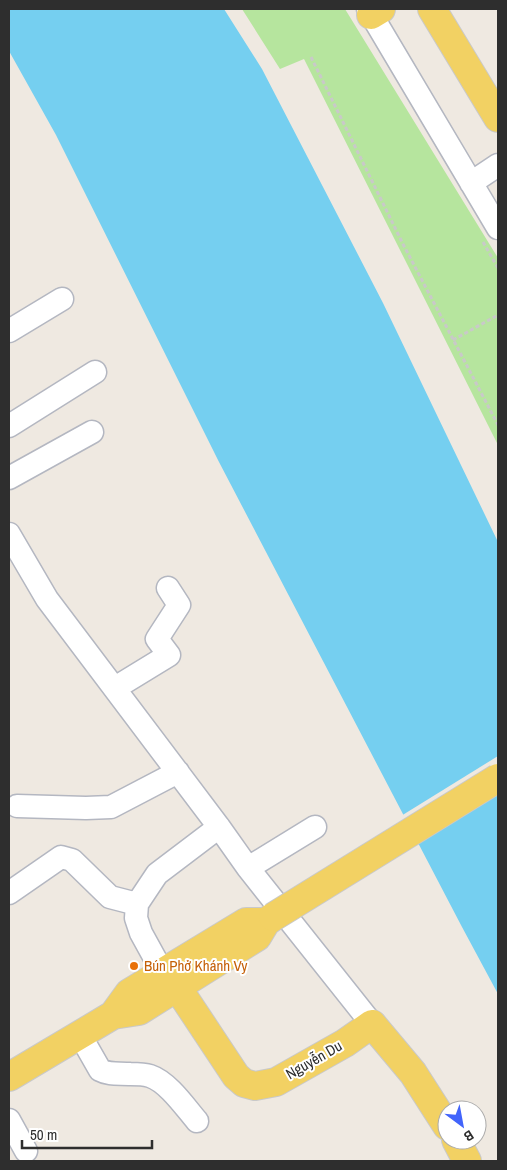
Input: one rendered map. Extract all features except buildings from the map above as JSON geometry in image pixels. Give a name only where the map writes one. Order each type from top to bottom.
[{"type":"main road","points":[[432,9],[498,118]]},
{"type":"main road","points":[[9,1078],[113,1015],[139,1011],[170,980],[257,938],[270,919],[498,778]]},
{"type":"main road","name":"Nguyễn Du","points":[[170,980],[236,1076],[244,1083],[255,1086],[276,1082],[345,1043],[372,1024]]},
{"type":"main road","points":[[372,1024],[413,1073],[437,1110]]},
{"type":"street","points":[[374,11],[498,228]]},
{"type":"street","points":[[471,183],[498,165]]},
{"type":"street","points":[[9,331],[62,300]]},
{"type":"street","points":[[9,426],[95,372]]},
{"type":"street","points":[[9,478],[92,432]]},
{"type":"street","points":[[9,534],[48,598],[219,826],[248,868],[372,1024]]},
{"type":"street","points":[[115,688],[169,655],[157,639],[179,605],[168,588]]},
{"type":"street","points":[[17,806],[86,808],[110,806],[178,772]]},
{"type":"street","points":[[170,980],[141,933],[136,918],[136,904],[157,874],[219,826]]},
{"type":"street","points":[[248,868],[315,827]]},
{"type":"street","points":[[9,893],[61,857],[72,860],[110,897],[136,904]]},
{"type":"street","points":[[80,1035],[100,1070],[106,1073],[148,1075],[159,1080],[197,1121]]},
{"type":"street","points":[[9,1120],[26,1151]]},
{"type":"path","points":[[311,57],[403,244],[498,425]]},
{"type":"path","points":[[453,340],[498,315]]},
{"type":"green space","points":[[242,9],[345,9],[498,258],[498,445],[304,59],[280,69]]},
{"type":"water","points":[[9,9],[224,9],[262,69],[383,303],[498,542],[498,994],[219,462],[56,135],[9,51]]},
{"type":"pier","points":[[498,756],[498,792],[415,843],[401,816]]},
{"type":"place","name":"Bún Phở Khánh Vy","points":[[134,966]]}]
